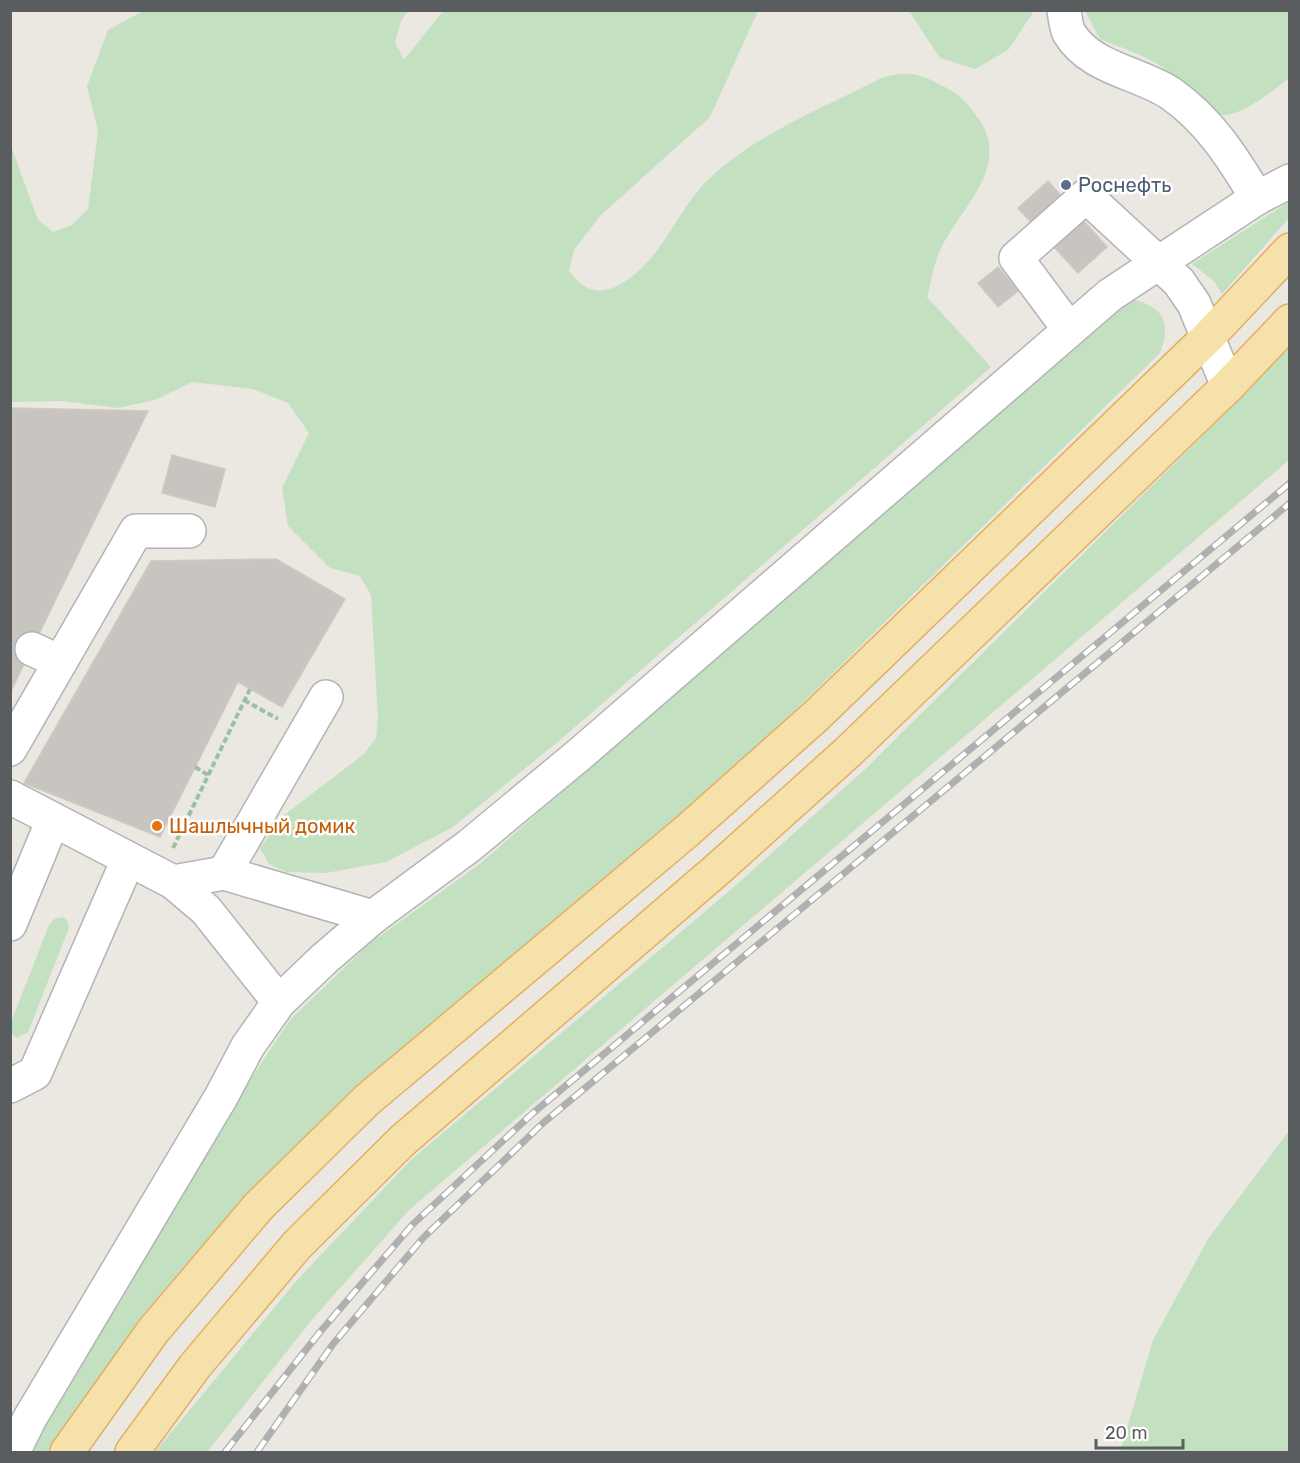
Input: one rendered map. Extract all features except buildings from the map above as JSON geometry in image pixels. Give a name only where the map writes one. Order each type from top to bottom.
[{"type":"main road","points":[[67,1452],[153,1331],[275,1190],[367,1100],[687,831],[817,715],[1208,337],[1290,250]]},
{"type":"main road","points":[[132,1452],[195,1366],[297,1245],[402,1141],[719,868],[848,752],[1228,386],[1290,321]]},
{"type":"lane","points":[[1064,10],[1069,32],[1089,54],[1169,93],[1209,126],[1233,158],[1257,198]]},
{"type":"lane","points":[[14,1452],[30,1418],[215,1107],[248,1046],[279,1002],[373,917],[469,846],[580,754],[1069,329],[1158,261],[1257,198],[1290,181]]},
{"type":"lane","points":[[1069,329],[1016,258],[1086,196],[1179,282],[1194,304],[1228,386]]},
{"type":"lane","points":[[10,749],[46,655],[136,531],[189,531]]},
{"type":"lane","points":[[224,873],[326,697]]},
{"type":"lane","points":[[10,797],[173,882],[206,910],[279,1002]]},
{"type":"lane","points":[[10,924],[52,820]]},
{"type":"lane","points":[[10,1086],[35,1073],[128,860]]},
{"type":"lane","points":[[173,882],[224,873],[373,917]]},
{"type":"path","points":[[174,846],[250,689]]},
{"type":"path","points":[[244,700],[283,721]]},
{"type":"path","points":[[195,767],[208,775]]},
{"type":"green space","points":[[145,10],[408,11],[401,21],[395,42],[404,60],[443,11],[758,11],[710,117],[600,216],[574,250],[569,271],[585,287],[597,291],[619,285],[647,262],[699,190],[729,161],[749,147],[792,122],[881,78],[901,74],[924,77],[950,90],[966,102],[978,118],[987,136],[989,154],[986,171],[939,253],[927,297],[991,367],[560,740],[453,827],[386,862],[326,873],[286,872],[269,864],[260,848],[283,816],[364,754],[376,738],[378,718],[371,595],[360,576],[330,568],[288,526],[282,488],[309,433],[288,403],[253,389],[192,382],[155,400],[118,408],[61,401],[11,402],[11,146],[38,220],[53,232],[72,225],[88,209],[98,131],[87,86],[108,30]]},
{"type":"green space","points":[[909,11],[1034,11],[1008,50],[975,69],[940,58]]},
{"type":"green space","points":[[1085,11],[1289,11],[1289,78],[1243,110],[1227,115],[1213,113],[1165,69],[1145,57],[1100,39]]},
{"type":"green space","points":[[1289,202],[1289,218],[1222,294],[1214,281],[1192,264]]},
{"type":"green space","points":[[1135,300],[1153,308],[1163,319],[1165,334],[1160,353],[792,713],[643,849],[492,973],[341,1102],[253,1187],[140,1318],[49,1452],[27,1452],[39,1427],[159,1235],[233,1106],[290,1020],[369,944],[481,863],[827,559],[1118,308]]},
{"type":"green space","points":[[1289,347],[1289,460],[409,1210],[311,1321],[207,1452],[155,1452],[298,1279],[412,1159],[734,887],[864,770],[1248,391]]},
{"type":"green space","points":[[62,917],[67,920],[69,928],[28,1032],[17,1038],[11,1033],[11,1022],[49,925],[54,919]]},
{"type":"green space","points":[[1289,1131],[1289,1452],[1120,1452],[1153,1340],[1208,1239]]},
{"type":"railway","points":[[225,1452],[320,1332],[413,1224],[533,1113],[1290,483]]},
{"type":"railway","points":[[257,1452],[333,1344],[423,1238],[543,1123],[1290,503]]},
{"type":"place","name":"Роснефть","points":[[1066,185]]},
{"type":"place","name":"Шашлычный домик","points":[[157,826]]}]
